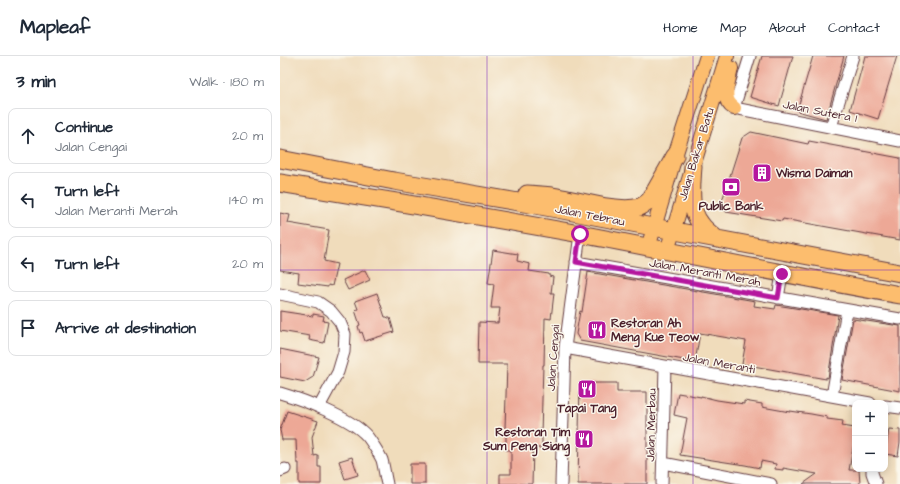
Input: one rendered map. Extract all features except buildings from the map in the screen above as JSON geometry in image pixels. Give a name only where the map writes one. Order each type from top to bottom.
[{"type":"highway","points":[[475,195],[525,194],[556,196],[614,208],[626,209],[639,207],[650,200],[675,156]]},
{"type":"highway","name":"Jalan Tebrau","points":[[280,159],[673,230],[900,273]]},
{"type":"highway","points":[[693,166],[692,191],[694,210],[701,225],[717,239]]},
{"type":"highway","name":"Jalan Tebrau","points":[[280,182],[580,234],[782,274],[900,295]]},
{"type":"main road","name":"Jalan Bakar Batu","points":[[648,248],[675,156],[707,56]]},
{"type":"main road","name":"Jalan Bakar Batu","points":[[667,251],[727,56]]},
{"type":"main road","points":[[732,56],[732,68],[726,93],[727,100],[734,108]]},
{"type":"street","points":[[734,108],[750,56]]},
{"type":"street","points":[[831,127],[853,56]]},
{"type":"street","name":"Jalan Sutera 1","points":[[734,108],[900,140]]},
{"type":"street","name":"Jalan Cengai","points":[[561,484],[565,348],[580,234]]},
{"type":"street","name":"Jalan Meranti Merah","points":[[576,262],[900,319]]},
{"type":"street","points":[[778,298],[782,274]]},
{"type":"street","points":[[280,294],[318,302],[331,311],[340,322],[345,334],[344,352],[338,372],[319,407]]},
{"type":"street","points":[[832,396],[847,310]]},
{"type":"street","name":"Jalan Meranti","points":[[565,348],[854,400]]},
{"type":"street","name":"Jalan Merbau","points":[[662,484],[665,366]]},
{"type":"street","points":[[280,393],[319,407],[357,427],[368,437],[382,460],[387,484]]},
{"type":"street","points":[[888,406],[900,408]]},
{"type":"street","points":[[663,464],[771,484]]},
{"type":"street","points":[[872,472],[876,484]]},
{"type":"place","name":"Wisma Daiman","points":[[762,173]]},
{"type":"place","name":"Public Bank","points":[[731,187]]},
{"type":"place","name":"Restoran Ah Meng Kue Teow","points":[[597,330]]},
{"type":"place","name":"Tapai Tang","points":[[587,389]]},
{"type":"place","name":"Restoran Tim Sum Peng Siang","points":[[584,439]]},
{"type":"route","points":[[580,234],[576,262],[778,298],[782,274]]}]
